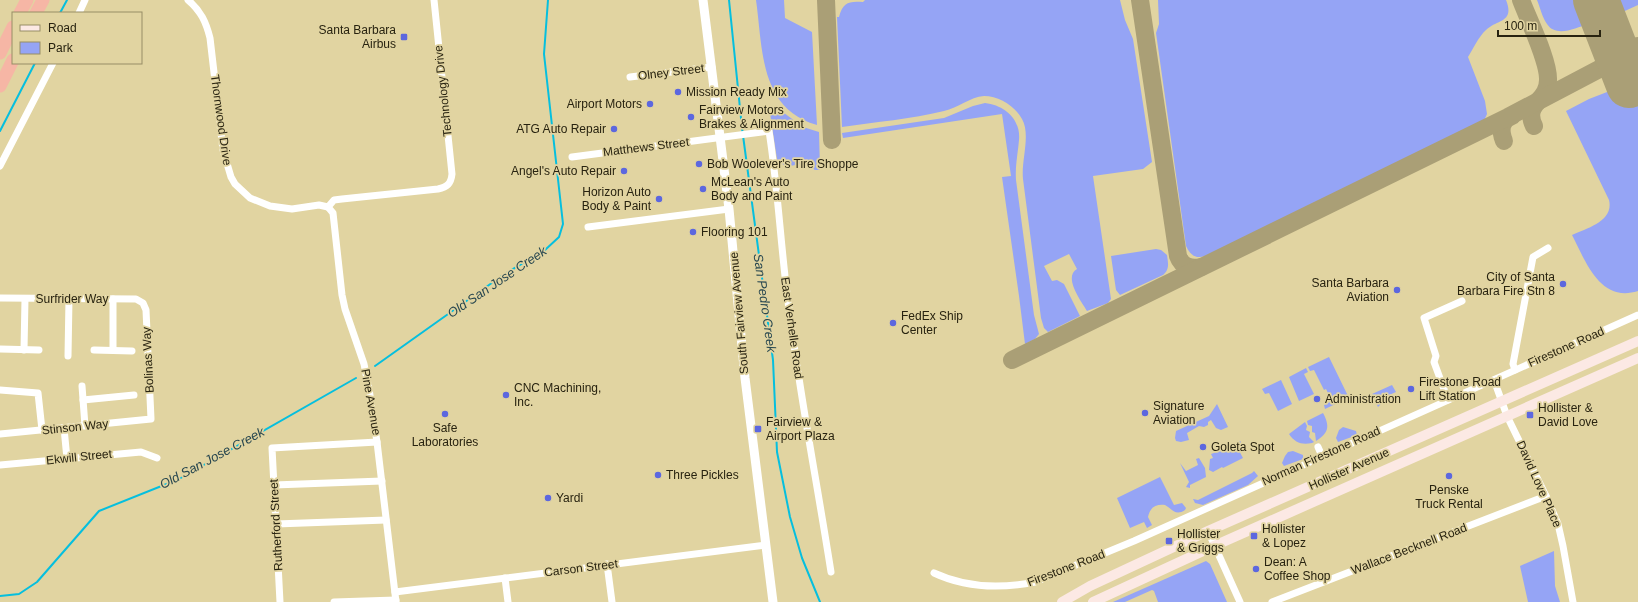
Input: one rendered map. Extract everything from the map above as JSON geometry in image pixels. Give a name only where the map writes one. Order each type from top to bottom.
[{"type":"highway","points":[[21,12],[27,0]]},
{"type":"highway","points":[[37,12],[43,0]]},
{"type":"highway","points":[[0,53],[12,29]]},
{"type":"highway","points":[[0,86],[12,62]]},
{"type":"main road","name":"Hollister Avenue","points":[[1062,602],[1090,586],[1208,531],[1638,341]]},
{"type":"main road","name":"Hollister Avenue","points":[[1093,602],[1214,546],[1638,358]]},
{"type":"street","points":[[79,12],[85,0]]},
{"type":"street","name":"Thornwood Drive","points":[[188,0],[201,13],[210,38],[223,150],[231,177],[235,184],[250,198],[270,206],[292,209],[319,205],[328,207],[334,200],[438,189],[444,188],[450,182]]},
{"type":"street","name":"Technology Drive","points":[[434,0],[452,174],[450,182]]},
{"type":"street","name":"South Fairview Avenue","points":[[703,0],[721,138],[745,378],[773,602]]},
{"type":"street","points":[[0,166],[52,64]]},
{"type":"street","name":"Olney Street","points":[[630,77],[712,67]]},
{"type":"street","name":"East Verhelle Road","points":[[721,138],[769,131],[786,284],[799,382],[831,572]]},
{"type":"street","name":"Matthews Street","points":[[572,157],[721,138]]},
{"type":"street","name":"Pine Avenue","points":[[328,207],[333,213],[342,295],[350,326],[364,364],[377,442],[396,601]]},
{"type":"street","points":[[588,227],[729,209]]},
{"type":"street","points":[[1515,370],[1513,364],[1533,257],[1548,248]]},
{"type":"street","name":"Surfrider Way","points":[[0,298],[136,299],[143,303]]},
{"type":"street","points":[[24,350],[25,298]]},
{"type":"street","points":[[68,356],[69,299]]},
{"type":"street","points":[[113,299],[113,350]]},
{"type":"street","points":[[1448,400],[1434,362],[1436,356],[1424,318],[1462,301]]},
{"type":"street","name":"Bolinas Way","points":[[143,303],[146,310],[151,419]]},
{"type":"street","name":"Firestone Road","points":[[1494,380],[1638,315]]},
{"type":"street","points":[[0,350],[39,350]]},
{"type":"street","points":[[94,350],[132,351]]},
{"type":"street","name":"Norman Firestone Road","points":[[1149,534],[1494,380]]},
{"type":"street","name":"David Love Place","points":[[1494,380],[1507,416],[1546,496],[1561,535],[1573,602]]},
{"type":"street","points":[[82,386],[85,426]]},
{"type":"street","points":[[0,390],[38,393],[42,430]]},
{"type":"street","points":[[83,400],[134,395]]},
{"type":"street","name":"Stinson Way","points":[[0,434],[151,419]]},
{"type":"street","points":[[64,428],[67,458]]},
{"type":"street","name":"Rutherford Street","points":[[280,602],[272,448],[377,442]]},
{"type":"street","points":[[1318,447],[1322,456]]},
{"type":"street","name":"Ekwill Street","points":[[0,465],[141,452],[157,458]]},
{"type":"street","points":[[274,485],[382,481]]},
{"type":"street","name":"Wallace Becknell Road","points":[[1272,602],[1546,496]]},
{"type":"street","points":[[276,524],[386,520]]},
{"type":"street","points":[[1208,531],[1240,602]]},
{"type":"street","name":"Firestone Road","points":[[934,573],[966,585],[997,586],[1029,583],[1062,572],[1149,534]]},
{"type":"street","name":"Carson Street","points":[[395,592],[766,545]]},
{"type":"street","points":[[607,564],[612,602]]},
{"type":"street","points":[[505,578],[508,602]]},
{"type":"street","points":[[334,602],[396,601]]},
{"type":"green space","points":[[756,0],[784,0],[785,18],[812,32],[817,125],[798,117],[784,105],[774,91],[767,74],[763,57]]},
{"type":"green space","points":[[865,0],[1120,0],[1125,20],[1133,39],[1152,162],[1143,169],[1093,176],[1111,299],[1108,303],[1087,311],[1072,283],[1073,273],[1077,269],[1069,254],[1044,266],[1052,281],[1057,280],[1064,284],[1080,316],[1048,332],[1044,328],[1041,318],[1023,179],[1026,140],[1025,125],[1019,114],[1011,106],[1001,100],[990,96],[984,96],[974,98],[949,110],[932,114],[842,127],[837,17],[839,17],[842,8],[845,5],[850,2],[863,2]]},
{"type":"green space","points":[[1158,0],[1506,0],[1508,13],[1504,20],[1490,26],[1483,33],[1468,57],[1485,101],[1487,114],[1483,123],[1214,253],[1198,257],[1192,254],[1186,246],[1156,33],[1159,24]]},
{"type":"green space","points":[[1537,0],[1579,0],[1588,24],[1566,31],[1551,28],[1542,15]]},
{"type":"green space","points":[[1610,0],[1638,0],[1638,5],[1616,15]]},
{"type":"green space","points":[[1638,80],[1638,291],[1625,293],[1614,291],[1604,286],[1596,278],[1589,268],[1572,235],[1598,223],[1608,213],[1610,207],[1609,200],[1566,111],[1589,99]]},
{"type":"green space","points":[[985,103],[999,107],[1010,114],[1019,132],[1016,180],[1034,315],[1039,334],[1035,339],[1025,344],[1002,177],[1011,176],[1002,114],[843,138],[842,133],[944,118],[973,106]]},
{"type":"green space","points":[[780,110],[803,127],[819,132],[820,170],[815,170],[804,163],[786,167],[777,159],[770,113]]},
{"type":"green space","points":[[1156,249],[1161,250],[1167,255],[1168,266],[1165,273],[1120,295],[1116,290],[1111,256]]},
{"type":"green space","points":[[1329,357],[1348,396],[1350,397],[1325,409],[1324,405],[1332,401],[1326,389],[1324,390],[1314,370],[1310,371],[1308,367]]},
{"type":"green space","points":[[1306,368],[1308,372],[1304,374],[1314,394],[1299,401],[1289,377]]},
{"type":"green space","points":[[1281,380],[1292,404],[1278,411],[1269,393],[1265,394],[1262,389]]},
{"type":"green space","points":[[1392,385],[1396,392],[1380,399],[1382,403],[1378,407],[1372,394]]},
{"type":"green space","points":[[1217,404],[1228,427],[1221,430],[1216,428],[1211,420],[1208,422],[1208,425],[1204,427],[1199,426],[1187,433],[1189,440],[1181,442],[1176,441],[1176,431],[1209,416]]},
{"type":"green space","points":[[1323,413],[1327,422],[1327,429],[1324,435],[1316,441],[1315,433],[1312,432],[1312,426],[1308,425],[1307,421]]},
{"type":"green space","points":[[1305,422],[1307,426],[1306,430],[1310,432],[1309,437],[1314,442],[1312,443],[1299,443],[1289,434]]},
{"type":"green space","points":[[1343,427],[1356,431],[1357,435],[1338,442],[1336,438],[1339,430]]},
{"type":"green space","points":[[1240,441],[1241,442],[1237,447],[1243,458],[1213,472],[1209,470],[1210,459],[1213,458],[1211,454],[1234,446]]},
{"type":"green space","points":[[1293,451],[1303,455],[1303,459],[1284,466],[1282,463],[1285,456],[1288,452]]},
{"type":"green space","points":[[1199,458],[1205,468],[1206,477],[1190,485],[1190,488],[1186,487],[1189,482],[1180,463],[1186,471],[1198,465],[1196,459]]},
{"type":"green space","points":[[1254,471],[1258,476],[1248,485],[1203,505],[1195,503],[1193,499],[1198,500]]},
{"type":"green space","points":[[1160,477],[1174,505],[1182,503],[1186,508],[1185,510],[1182,512],[1177,512],[1165,505],[1159,505],[1150,511],[1148,517],[1152,525],[1147,528],[1144,522],[1130,528],[1117,498]]},
{"type":"green space","points":[[1554,551],[1555,586],[1560,602],[1528,602],[1520,566]]},
{"type":"green space","points":[[1206,561],[1210,564],[1227,602],[1158,602],[1154,591],[1152,590],[1125,602],[1113,602]]},
{"type":"waterway","points":[[61,12],[67,0]]},
{"type":"waterway","name":"Old San Jose Creek","points":[[375,366],[503,275],[545,250],[559,237],[563,224],[544,54],[548,0]]},
{"type":"waterway","name":"San Pedro Creek","points":[[729,0],[742,128],[773,360],[777,452],[790,517],[802,558],[820,602]]},
{"type":"waterway","points":[[0,131],[34,64]]},
{"type":"waterway","name":"Old San Jose Creek","points":[[0,596],[19,594],[37,582],[99,511],[179,479],[356,378]]},
{"type":"taxiway","points":[[826,0],[832,140]]},
{"type":"taxiway","points":[[1140,0],[1178,256],[1184,265],[1194,268],[1201,267]]},
{"type":"taxiway","points":[[1521,0],[1542,51],[1548,80],[1547,87],[1532,112],[1531,118],[1534,126]]},
{"type":"taxiway","points":[[1601,68],[1605,65],[1609,58],[1611,50],[1611,37]]},
{"type":"taxiway","points":[[1012,360],[1508,117],[1605,66],[1638,46]]},
{"type":"taxiway","points":[[1504,141],[1502,126],[1505,120],[1512,116]]},
{"type":"runway","points":[[1596,0],[1629,85]]},
{"type":"place","name":"Santa Barbara Airbus","points":[[404,37]]},
{"type":"place","name":"Mission Ready Mix","points":[[678,92]]},
{"type":"place","name":"Airport Motors","points":[[650,104]]},
{"type":"place","name":"Fairview Motors Brakes & Alignment","points":[[691,117]]},
{"type":"place","name":"ATG Auto Repair","points":[[614,129]]},
{"type":"place","name":"Bob Woolever's Tire Shoppe","points":[[699,164]]},
{"type":"place","name":"Angel's Auto Repair","points":[[624,171]]},
{"type":"place","name":"McLean's Auto Body and Paint","points":[[703,189]]},
{"type":"place","name":"Horizon Auto Body & Paint","points":[[659,199]]},
{"type":"place","name":"Flooring 101","points":[[693,232]]},
{"type":"place","name":"City of Santa Barbara Fire Stn 8","points":[[1563,284]]},
{"type":"place","name":"Santa Barbara Aviation","points":[[1397,290]]},
{"type":"place","name":"FedEx Ship Center","points":[[893,323]]},
{"type":"place","name":"Firestone Road Lift Station","points":[[1411,389]]},
{"type":"place","name":"CNC Machining, Inc.","points":[[506,395]]},
{"type":"place","name":"Administration","points":[[1317,399]]},
{"type":"place","name":"Signature Aviation","points":[[1145,413]]},
{"type":"place","name":"Safe Laboratories","points":[[445,414]]},
{"type":"place","name":"Hollister & David Love","points":[[1530,415]]},
{"type":"place","name":"Fairview & Airport Plaza","points":[[758,429]]},
{"type":"place","name":"Goleta Spot","points":[[1203,447]]},
{"type":"place","name":"Three Pickles","points":[[658,475]]},
{"type":"place","name":"Penske Truck Rental","points":[[1449,476]]},
{"type":"place","name":"Yardi","points":[[548,498]]},
{"type":"place","name":"Hollister & Lopez","points":[[1254,536]]},
{"type":"place","name":"Hollister & Griggs","points":[[1169,541]]},
{"type":"place","name":"Dean: A Coffee Shop","points":[[1256,569]]}]
